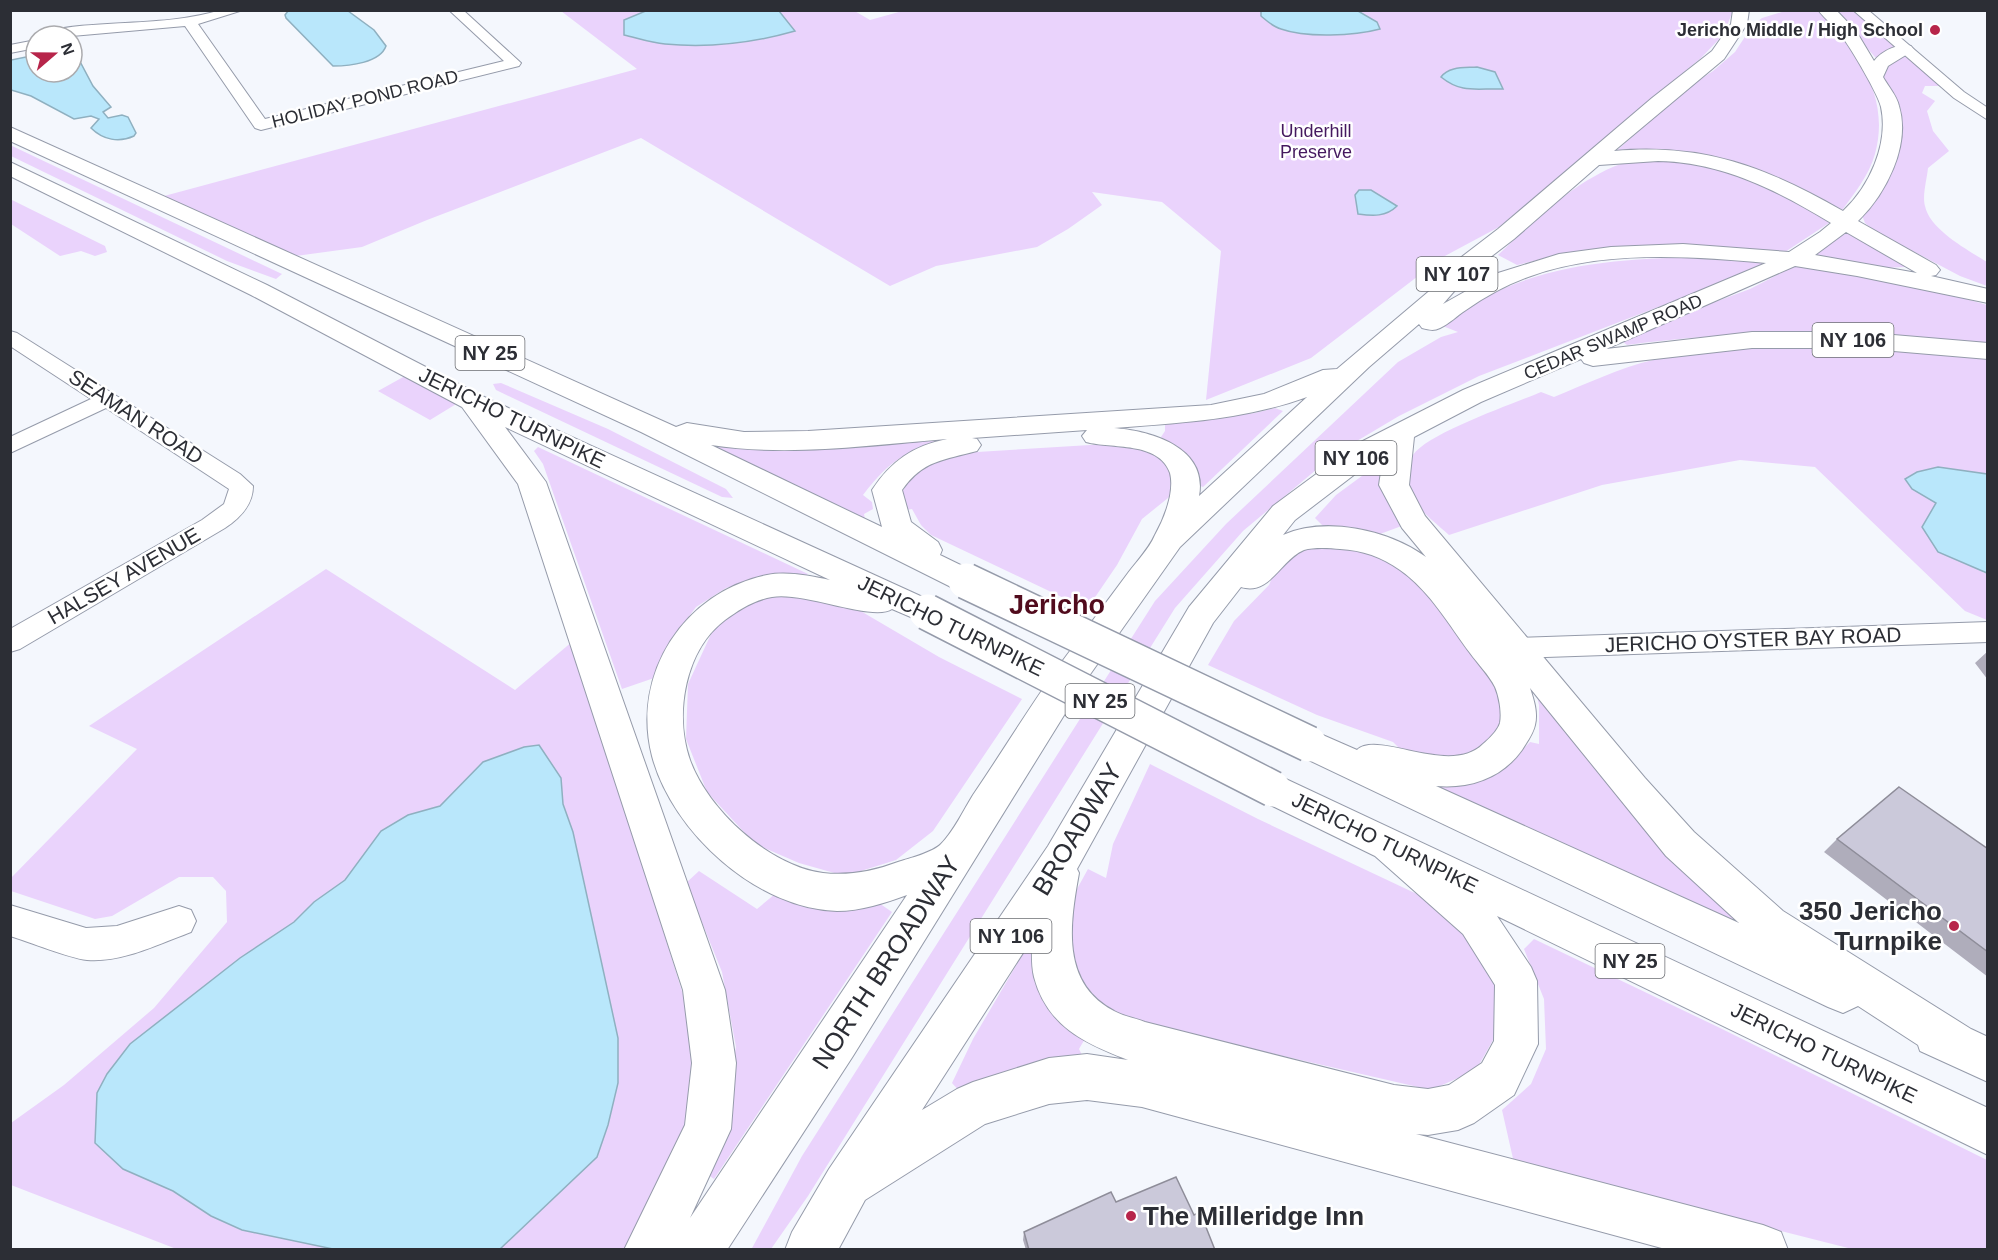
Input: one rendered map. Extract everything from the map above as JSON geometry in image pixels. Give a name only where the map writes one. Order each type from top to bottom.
[{"type":"main road","name":"CEDAR SWAMP ROAD","points":[[1201,615],[1284,513],[1367,450],[1472,396],[1794,258],[1828,237],[1859,208],[1880,175],[1890,148],[1892,125],[1890,105],[1850,35],[1826,10]]},
{"type":"main road","name":"NY 107","points":[[1072,674],[1169,540],[1360,362],[1442,292],[1463,267],[1506,234],[1659,102],[1718,55],[1746,17]]},
{"type":"main road","points":[[1875,76],[1878,63],[1888,56],[1905,50]]},
{"type":"main road","name":"NY 25","points":[[10,133],[651,426],[1309,744],[1971,1052]]},
{"type":"main road","points":[[1594,159],[1667,155],[1727,165],[1779,183],[1878,244],[1927,270],[1988,296]]},
{"type":"main road","name":"JERICHO TURNPIKE","points":[[10,168],[259,290],[471,401],[927,612],[1273,789],[1988,1132]]},
{"type":"main road","name":"NY 106","points":[[1072,674],[1191,545],[1350,394],[1431,323],[1479,290],[1534,267],[1616,253],[1705,252],[1794,258],[1874,270],[1988,296]]},
{"type":"main road","points":[[351,338],[401,313]]},
{"type":"main road","name":"NY 106","points":[[1555,362],[1752,340],[1858,340],[1988,351]]},
{"type":"main road","points":[[651,426],[744,441],[808,440],[1211,413],[1236,410],[1306,389],[1360,362]]},
{"type":"main road","points":[[471,401],[532,482],[704,990],[714,1063],[708,1129],[649,1250]]},
{"type":"main road","points":[[1401,434],[1394,486],[1413,521],[1632,789],[1680,844],[1769,924],[1971,1052]]},
{"type":"main road","points":[[966,580],[897,527],[887,490],[899,471],[928,453],[950,447],[1107,436],[1147,442],[1168,453],[1180,465],[1186,480],[1169,540]]},
{"type":"main road","points":[[1201,615],[1231,598],[1275,556],[1298,540],[1339,537],[1363,540],[1401,554],[1436,584],[1510,681],[1516,697],[1517,726],[1502,751],[1485,763],[1464,770],[1430,771],[1309,744]]},
{"type":"main road","points":[[927,612],[790,585],[761,588],[719,604],[690,633],[678,656],[668,688],[665,726],[672,760],[682,786],[704,819],[746,859],[777,878],[821,891],[858,891],[887,885],[954,858]]},
{"type":"main road","name":"BROADWAY","points":[[810,1250],[846,1186],[1062,858],[1201,615]]},
{"type":"main road","name":"NORTH BROADWAY","points":[[698,1250],[1072,674]]},
{"type":"main road","points":[[1062,858],[1051,917],[1055,976],[1067,999],[1081,1014],[1101,1028],[1145,1044],[1394,1108],[1428,1112],[1458,1107],[1498,1079],[1516,1044],[1516,981],[1477,921],[1388,844]]},
{"type":"main road","points":[[846,1186],[973,1105],[1049,1081],[1087,1077],[1152,1087],[1763,1250]]},
{"type":"street","points":[[84,34],[102,30],[189,22],[237,10]]},
{"type":"street","name":"HOLIDAY POND ROAD","points":[[189,22],[261,125],[514,63],[455,10]]},
{"type":"street","points":[[1858,10],[1988,115]]},
{"type":"street","points":[[84,29],[102,30]]},
{"type":"street","name":"SEAMAN ROAD","points":[[10,337],[242,486],[242,495],[234,507]]},
{"type":"street","points":[[10,446],[108,399]]},
{"type":"street","name":"HALSEY AVENUE","points":[[10,642],[211,526],[234,507]]},
{"type":"street","name":"JERICHO OYSTER BAY ROAD","points":[[1518,648],[1988,632]]},
{"type":"street","points":[[10,920],[87,944],[117,942],[179,921]]},
{"type":"green space","name":"Underhill Preserve","points":[[853,10],[870,20],[906,10],[1733,11],[1723,35],[1701,58],[1499,227],[1443,257],[1311,358],[1206,400],[1221,251],[1162,202],[1092,192],[1102,205],[1037,247],[936,266],[890,286],[641,138],[362,247],[281,258],[153,199],[637,69],[561,11]]},
{"type":"green space","points":[[1785,11],[1820,11],[1857,58],[1874,93],[1879,133],[1875,154],[1865,178],[1840,213],[1790,184],[1755,168],[1718,157],[1689,153],[1615,152],[1690,86],[1713,71],[1735,52],[1752,26],[1762,18]]},
{"type":"green space","points":[[1834,11],[1853,11],[1897,48],[1878,58],[1875,57]]},
{"type":"green space","points":[[1905,51],[1945,86],[1925,86],[1922,93],[1935,101],[1927,111],[1933,131],[1949,151],[1928,168],[1924,202],[1928,215],[1942,231],[1987,262],[1987,286],[1960,276],[1873,230],[1865,223],[1862,215],[1895,137],[1877,76],[1880,64]]},
{"type":"green space","points":[[10,145],[282,274],[276,279],[227,261],[11,156]]},
{"type":"green space","points":[[1664,159],[1747,174],[1832,221],[1785,252],[1560,255],[1517,265],[1498,255],[1542,214],[1592,178],[1627,162]]},
{"type":"green space","points":[[10,199],[105,246],[107,252],[95,256],[81,251],[60,256],[11,224]]},
{"type":"green space","points":[[1845,232],[1900,261],[1906,267],[1880,268],[1818,258],[1814,254]]},
{"type":"green space","points":[[1710,257],[1759,259],[1762,264],[1736,277],[1479,376],[1399,416],[1335,454],[1243,531],[1175,608],[808,1196],[771,1249],[751,1250],[802,1156],[1155,601],[1226,524],[1398,362],[1441,337],[1458,332],[1440,325],[1471,305],[1503,289],[1569,268],[1638,259]]},
{"type":"green space","points":[[1800,263],[1949,294],[1987,305],[1987,345],[1897,336],[1807,333],[1717,336],[1627,345],[1622,341],[1677,316],[1750,289]]},
{"type":"green space","points":[[1809,345],[1987,357],[1987,474],[1912,489],[1936,503],[1922,527],[1987,573],[1987,620],[1965,611],[1815,467],[1740,460],[1602,485],[1449,535],[1421,509],[1409,491],[1407,477],[1409,463],[1422,446],[1492,411],[1541,392],[1554,397],[1628,367],[1672,356],[1731,349]]},
{"type":"green space","points":[[414,371],[466,398],[430,420],[378,391]]},
{"type":"green space","points":[[501,383],[608,429],[726,489],[733,498],[722,497],[496,390],[493,384]]},
{"type":"green space","points":[[1275,408],[1283,411],[1203,487],[1195,484],[1179,449],[1161,437],[1165,431],[1165,423],[1255,413]]},
{"type":"green space","points":[[948,437],[910,452],[882,473],[863,495],[872,502],[873,509],[864,514],[865,519],[703,444]]},
{"type":"green space","points":[[1123,443],[1164,456],[1179,482],[1168,498],[1142,519],[1117,565],[1087,609],[931,535],[921,525],[912,509],[906,510],[900,496],[912,475],[934,461],[961,453]]},
{"type":"green space","points":[[538,447],[808,574],[802,579],[767,576],[726,588],[696,607],[672,639],[657,677],[622,689],[543,464],[534,451]]},
{"type":"green space","points":[[1385,459],[1407,524],[1380,534],[1358,529],[1323,526],[1315,518],[1336,495]]},
{"type":"green space","points":[[1326,545],[1366,549],[1414,574],[1500,686],[1507,714],[1499,739],[1473,756],[1410,759],[1393,742],[1317,715],[1208,665],[1234,621],[1269,585],[1278,564],[1296,551]]},
{"type":"green space","points":[[326,569],[515,690],[573,641],[685,1001],[695,1062],[689,1134],[635,1249],[179,1250],[11,1185],[11,1123],[64,1085],[154,1008],[227,922],[226,891],[213,877],[179,877],[112,916],[95,919],[11,891],[11,878],[137,749],[89,726]]},
{"type":"green space","points":[[778,592],[847,603],[939,657],[1022,699],[933,831],[896,860],[845,876],[799,863],[755,844],[707,792],[686,739],[688,684],[712,632],[736,606]]},
{"type":"green space","points":[[1535,687],[1744,927],[1432,787],[1510,762],[1530,742],[1539,744],[1539,705]]},
{"type":"green space","points":[[1150,764],[1258,819],[1436,903],[1472,933],[1496,973],[1501,1026],[1476,1070],[1431,1090],[1122,1019],[1097,1005],[1075,981],[1067,907],[1088,869],[1106,878],[1113,844]]},
{"type":"green space","points":[[699,871],[757,909],[775,894],[876,901],[892,912],[714,1179],[707,1174],[726,1101],[736,1047],[722,972],[686,883]]},
{"type":"green space","points":[[1534,939],[1987,1160],[1987,1249],[1852,1249],[1514,1163],[1502,1110],[1531,1084],[1546,1049],[1544,999],[1524,949]]},
{"type":"green space","points":[[1031,940],[1038,944],[1086,1037],[1079,1049],[1083,1057],[961,1093],[952,1083],[973,1039]]},
{"type":"water","points":[[648,10],[779,11],[795,31],[763,39],[714,45],[649,42],[624,35],[624,20]]},
{"type":"water","points":[[288,11],[348,11],[374,30],[386,46],[383,52],[371,60],[333,66],[286,18]]},
{"type":"water","points":[[1261,11],[1358,11],[1377,22],[1380,29],[1344,34],[1303,34],[1275,27],[1261,16]]},
{"type":"water","points":[[24,57],[24,84],[84,84],[84,69],[93,86],[111,107],[103,112],[108,118],[122,115],[128,117],[136,133],[134,136],[117,140],[106,138],[91,128],[99,119],[91,116],[74,119],[31,96],[11,90],[11,60]]},
{"type":"water","points":[[1477,67],[1495,72],[1503,89],[1463,88],[1441,77],[1453,69]]},
{"type":"water","points":[[1359,190],[1371,190],[1397,206],[1379,215],[1358,214],[1355,195]]},
{"type":"water","points":[[1938,467],[1987,474],[1987,573],[1938,552],[1922,527],[1936,503],[1912,489],[1905,479],[1917,472]]},
{"type":"water","points":[[539,745],[561,778],[563,804],[573,832],[618,1038],[618,1083],[608,1125],[597,1157],[500,1249],[333,1249],[242,1230],[211,1216],[173,1191],[123,1169],[95,1143],[97,1093],[107,1074],[130,1044],[240,958],[294,922],[314,902],[345,880],[381,831],[408,815],[440,806],[483,762],[524,747]]},
{"type":"building","name":"350 Jericho Turnpike","points":[[1899,787],[1988,849],[1988,952],[1837,839]]},
{"type":"building","name":"The Milleridge Inn","points":[[1176,1177],[1194,1215],[1200,1212],[1215,1250],[1029,1250],[1024,1232],[1111,1192],[1116,1202]]},
{"type":"place","name":"Jericho Middle / High School","points":[[1935,30]]},
{"type":"place","name":"350 Jericho Turnpike","points":[[1954,926]]},
{"type":"place","name":"The Milleridge Inn","points":[[1131,1216]]},
{"type":"district","name":"Jericho","points":[[1057,605]]}]
